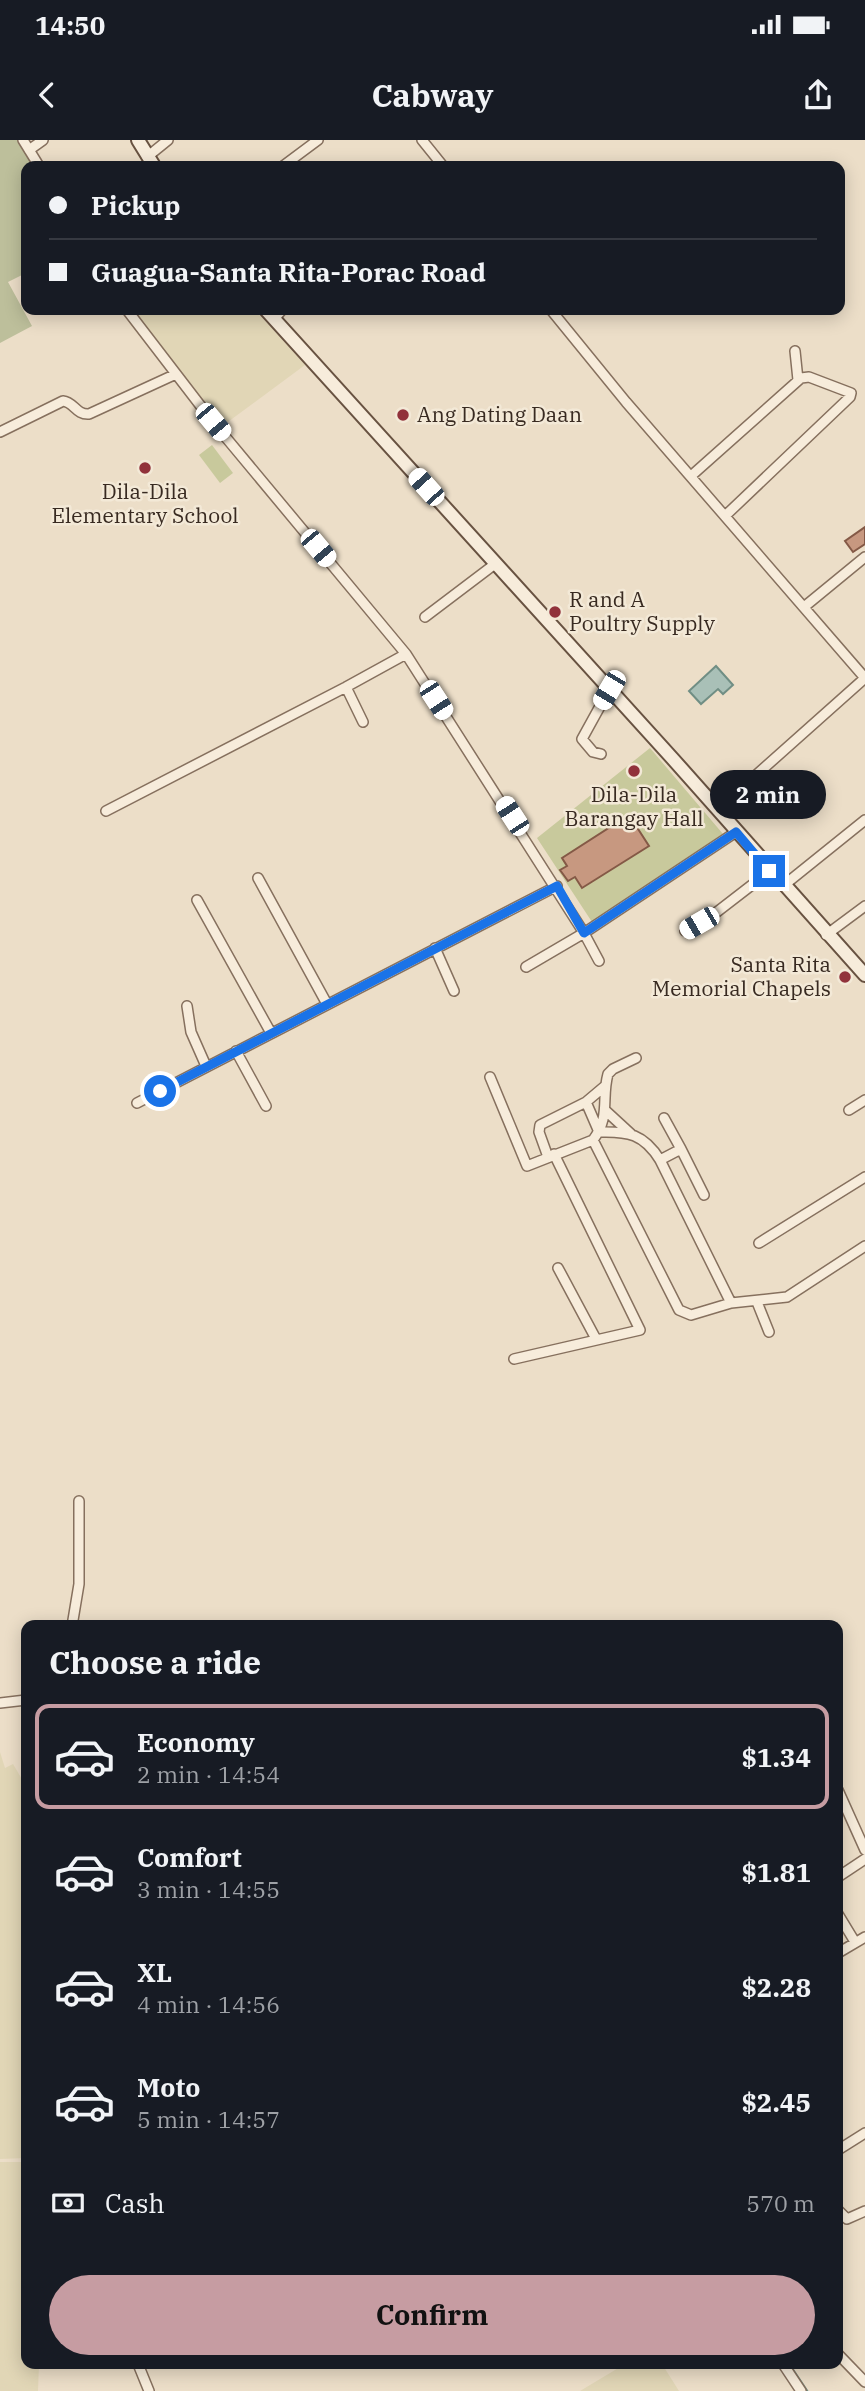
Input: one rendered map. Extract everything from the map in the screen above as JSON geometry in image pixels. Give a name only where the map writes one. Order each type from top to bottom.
[{"type":"main road","points":[[138,140],[151,161]]},
{"type":"main road","points":[[276,315],[495,564],[718,809],[826,935],[865,975]]},
{"type":"street","points":[[23,140],[36,161]]},
{"type":"street","points":[[29,150],[43,140]]},
{"type":"street","points":[[151,161],[168,140]]},
{"type":"street","points":[[290,161],[318,140]]},
{"type":"street","points":[[422,140],[439,161]]},
{"type":"street","points":[[131,315],[213,422],[406,654],[557,886],[599,961]]},
{"type":"street","points":[[555,315],[626,402],[865,678],[718,809]]},
{"type":"street","points":[[796,351],[798,380]]},
{"type":"street","points":[[0,432],[63,401],[83,415],[98,411],[176,374]]},
{"type":"street","points":[[691,475],[798,380],[809,377],[846,390],[851,395],[725,516]]},
{"type":"street","points":[[804,607],[865,557]]},
{"type":"street","points":[[425,617],[495,564]]},
{"type":"street","points":[[106,811],[346,688],[406,654]]},
{"type":"street","points":[[346,688],[363,722]]},
{"type":"street","points":[[601,754],[593,752],[582,739],[609,690]]},
{"type":"street","points":[[783,886],[865,820]]},
{"type":"street","points":[[526,967],[584,933],[736,832]]},
{"type":"street","points":[[685,931],[713,915],[769,871]]},
{"type":"street","points":[[258,878],[327,1003]]},
{"type":"street","points":[[137,1103],[557,886]]},
{"type":"street","points":[[197,900],[271,1033]]},
{"type":"street","points":[[826,935],[865,906]]},
{"type":"street","points":[[435,948],[454,991]]},
{"type":"street","points":[[187,1006],[191,1032],[206,1066]]},
{"type":"street","points":[[236,1051],[266,1106]]},
{"type":"street","points":[[596,1136],[606,1111],[605,1086],[610,1071],[636,1058]]},
{"type":"street","points":[[490,1077],[527,1166],[596,1136],[618,1132],[648,1142],[660,1160],[732,1303]]},
{"type":"street","points":[[514,1359],[640,1330],[539,1132],[540,1125],[586,1102],[605,1086]]},
{"type":"street","points":[[849,1110],[865,1100]]},
{"type":"street","points":[[586,1102],[596,1136],[679,1310],[691,1315],[732,1303],[757,1302],[795,1293],[865,1246]]},
{"type":"street","points":[[606,1111],[632,1135]]},
{"type":"street","points":[[664,1118],[704,1195]]},
{"type":"street","points":[[660,1160],[681,1149]]},
{"type":"street","points":[[759,1243],[865,1177]]},
{"type":"street","points":[[558,1268],[596,1339]]},
{"type":"street","points":[[757,1302],[769,1332]]},
{"type":"street","points":[[73,1620],[79,1584],[79,1501]]},
{"type":"street","points":[[0,1703],[21,1701]]},
{"type":"street","points":[[843,1801],[865,1850]]},
{"type":"street","points":[[843,1874],[865,1859]]},
{"type":"street","points":[[843,1922],[855,1942]]},
{"type":"street","points":[[843,1950],[865,1937]]},
{"type":"street","points":[[843,2147],[865,2133]]},
{"type":"street","points":[[843,2215],[847,2219],[865,2211]]},
{"type":"street","points":[[843,2359],[865,2382]]},
{"type":"street","points":[[140,2369],[149,2391]]},
{"type":"street","points":[[786,2369],[801,2391]]},
{"type":"shaded area","points":[[134,315],[260,315],[305,365],[221,427]]},
{"type":"shaded area","points":[[716,666],[733,685],[723,694],[718,689],[701,704],[689,691]]},
{"type":"shaded area","points":[[0,1752],[5,1768],[13,1764],[21,1778],[21,2158],[0,2159]]},
{"type":"shaded area","points":[[0,2162],[21,2162],[21,2369],[39,2369],[38,2391],[0,2391]]},
{"type":"shaded area","points":[[617,2369],[665,2369],[679,2391],[580,2391]]},
{"type":"green space","points":[[0,140],[21,140],[32,161],[21,161],[21,276],[8,282],[21,306],[21,315],[26,315],[32,326],[0,343]]},
{"type":"green space","points":[[212,445],[233,473],[220,483],[199,455]]},
{"type":"green space","points":[[650,748],[723,834],[592,922],[537,838]]},
{"type":"building","points":[[865,527],[865,544],[853,552],[845,541]]},
{"type":"building","points":[[629,815],[649,846],[582,888],[575,877],[568,881],[560,870],[567,866],[562,858]]},
{"type":"waterway","points":[[792,2369],[807,2391]]},
{"type":"place","name":"Ang Dating Daan","points":[[403,415]]},
{"type":"place","name":"Dila-Dila Elementary School","points":[[145,468]]},
{"type":"place","name":"R and A Poultry Supply","points":[[555,612]]},
{"type":"place","name":"Dila-Dila Barangay Hall","points":[[634,771]]},
{"type":"place","name":"Santa Rita Memorial Chapels","points":[[845,977]]},
{"type":"route","points":[[160,1091],[557,886],[584,933],[736,832],[769,871]]}]
